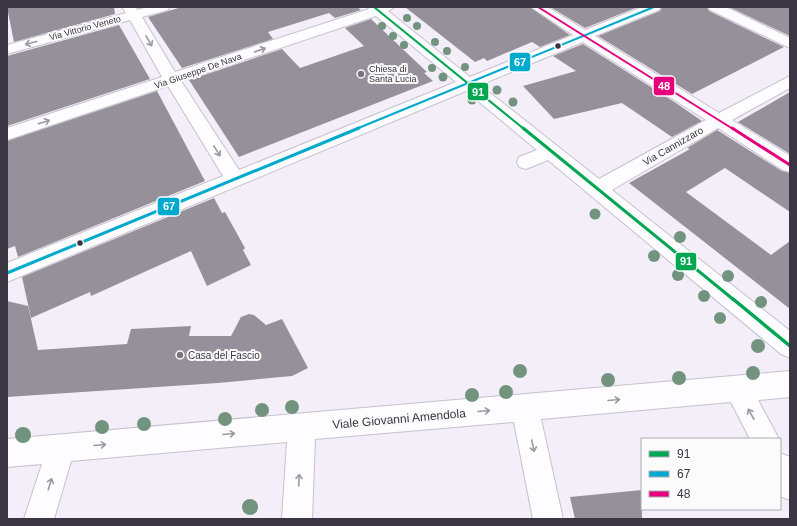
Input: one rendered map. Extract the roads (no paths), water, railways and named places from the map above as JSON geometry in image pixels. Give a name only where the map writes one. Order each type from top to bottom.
[{"type":"street","name":"Via Vittorio Veneto","points":[[7,50],[132,11],[163,7]]},
{"type":"street","points":[[538,7],[790,165]]},
{"type":"street","points":[[7,273],[654,7]]},
{"type":"street","points":[[715,7],[790,44]]},
{"type":"street","points":[[380,8],[467,83],[790,346]]},
{"type":"street","name":"Via Giuseppe De Nava","points":[[7,134],[172,80],[380,8]]},
{"type":"street","points":[[132,11],[172,80],[234,179]]},
{"type":"street","name":"Via Cannizzaro","points":[[598,190],[790,81]]},
{"type":"street","points":[[526,162],[551,151]]},
{"type":"street","name":"Viale Giovanni Amendola","points":[[7,453],[790,384]]},
{"type":"street","points":[[738,389],[764,438]]},
{"type":"street","points":[[525,408],[548,519]]},
{"type":"street","points":[[297,519],[302,427]]},
{"type":"street","points":[[39,519],[61,448]]},
{"type":"street","points":[[781,469],[790,485]]},
{"type":"place","name":"Chiesa di Santa Lucia","points":[[361,74]]},
{"type":"place","name":"Casa del Fascio","points":[[180,355]]}]
